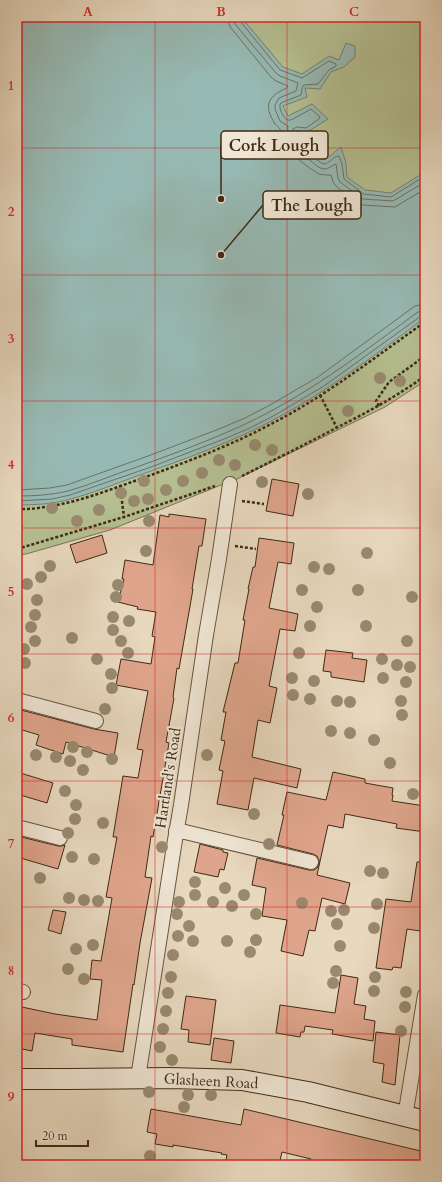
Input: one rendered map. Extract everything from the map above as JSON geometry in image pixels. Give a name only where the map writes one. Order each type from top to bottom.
[{"type":"main road","name":"Glasheen Road","points":[[17,1079],[194,1078],[242,1080],[308,1092],[425,1121]]},
{"type":"street","name":"Hartland's Road","points":[[138,1078],[230,484]]},
{"type":"street","points":[[17,700],[96,721]]},
{"type":"street","points":[[17,827],[60,838]]},
{"type":"street","points":[[176,831],[186,832],[311,862]]},
{"type":"street","points":[[405,1117],[425,995]]},
{"type":"path","points":[[17,509],[37,508],[72,502],[120,486],[224,447],[271,425],[296,411],[359,370],[425,322]]},
{"type":"path","points":[[379,406],[376,401],[389,382],[425,356]]},
{"type":"path","points":[[320,395],[337,428]]},
{"type":"path","points":[[120,486],[124,517]]},
{"type":"path","points":[[236,500],[264,504]]},
{"type":"path","points":[[230,545],[256,549]]},
{"type":"green space","points":[[17,17],[425,17],[425,381],[385,407],[232,482],[226,483],[110,530],[26,554],[17,555]]},
{"type":"water","points":[[17,17],[241,17],[283,67],[302,74],[329,56],[339,60],[346,43],[355,46],[355,57],[344,67],[331,72],[320,89],[305,88],[307,97],[283,106],[288,116],[312,104],[328,119],[307,132],[296,131],[300,142],[325,160],[341,147],[346,163],[347,177],[365,190],[391,193],[425,172],[425,318],[353,371],[316,395],[277,418],[243,435],[191,457],[79,497],[51,503],[17,505]]},
{"type":"building","points":[[272,479],[299,484],[293,516],[266,511]]},
{"type":"building","points":[[169,514],[206,519],[202,546],[199,546],[179,669],[177,668],[174,698],[166,742],[169,743],[153,837],[151,836],[145,877],[152,878],[134,985],[133,984],[123,1052],[72,1045],[72,1039],[35,1033],[32,1051],[17,1048],[17,1006],[55,1014],[97,1020],[102,980],[90,979],[92,960],[101,961],[112,898],[106,897],[117,837],[113,837],[123,776],[138,778],[143,750],[137,749],[148,691],[116,685],[121,659],[151,664],[155,637],[152,636],[156,612],[137,609],[138,607],[118,602],[124,579],[122,579],[125,560],[153,565],[160,515],[169,517]]},
{"type":"building","points":[[102,535],[107,553],[76,563],[70,545]]},
{"type":"building","points":[[259,538],[294,543],[291,564],[278,562],[269,608],[298,614],[295,631],[280,629],[269,686],[277,688],[270,723],[258,720],[252,757],[301,769],[297,788],[254,778],[248,810],[217,804],[223,771],[219,770],[225,741],[221,740],[226,712],[223,712],[235,663],[238,663],[248,589],[253,567],[255,567]]},
{"type":"building","points":[[326,650],[353,653],[352,658],[367,660],[364,682],[331,677],[331,672],[323,671]]},
{"type":"building","points":[[17,709],[94,729],[118,733],[114,757],[66,742],[63,754],[36,745],[39,735],[19,729],[21,724],[17,723]]},
{"type":"building","points":[[17,772],[53,783],[47,803],[17,794]]},
{"type":"building","points":[[333,772],[365,779],[365,783],[393,788],[392,801],[425,806],[425,832],[396,828],[397,824],[345,814],[343,828],[328,825],[317,875],[350,883],[345,904],[322,898],[315,931],[309,930],[303,956],[281,951],[287,920],[262,916],[266,888],[252,885],[257,858],[309,870],[314,870],[317,868],[319,860],[317,856],[277,845],[284,815],[282,815],[287,792],[326,800]]},
{"type":"building","points":[[17,836],[58,846],[65,845],[58,869],[17,857]]},
{"type":"building","points":[[200,844],[223,850],[223,852],[228,853],[224,870],[220,869],[218,877],[194,872]]},
{"type":"building","points":[[417,862],[425,862],[425,897],[420,931],[407,929],[401,968],[393,967],[392,970],[376,968],[386,899],[411,902]]},
{"type":"building","points":[[53,910],[66,912],[61,934],[48,930]]},
{"type":"building","points":[[341,975],[358,978],[354,1004],[366,1006],[364,1019],[375,1021],[373,1041],[332,1034],[333,1030],[305,1026],[304,1032],[301,1032],[300,1037],[276,1033],[280,1005],[335,1013]]},
{"type":"building","points":[[186,996],[216,1000],[210,1045],[188,1042],[189,1030],[181,1029]]},
{"type":"building","points":[[376,1032],[400,1035],[395,1085],[382,1082],[384,1064],[373,1062]]},
{"type":"building","points":[[214,1038],[234,1041],[231,1063],[211,1060]]},
{"type":"building","points":[[151,1109],[241,1125],[244,1109],[425,1152],[425,1165],[309,1165],[311,1159],[282,1152],[279,1165],[225,1165],[227,1155],[221,1154],[222,1153],[173,1145],[173,1147],[155,1144],[157,1134],[147,1132]]},
{"type":"place","name":"Cork Lough","points":[[221,199]]},
{"type":"place","name":"The Lough","points":[[221,255]]}]
